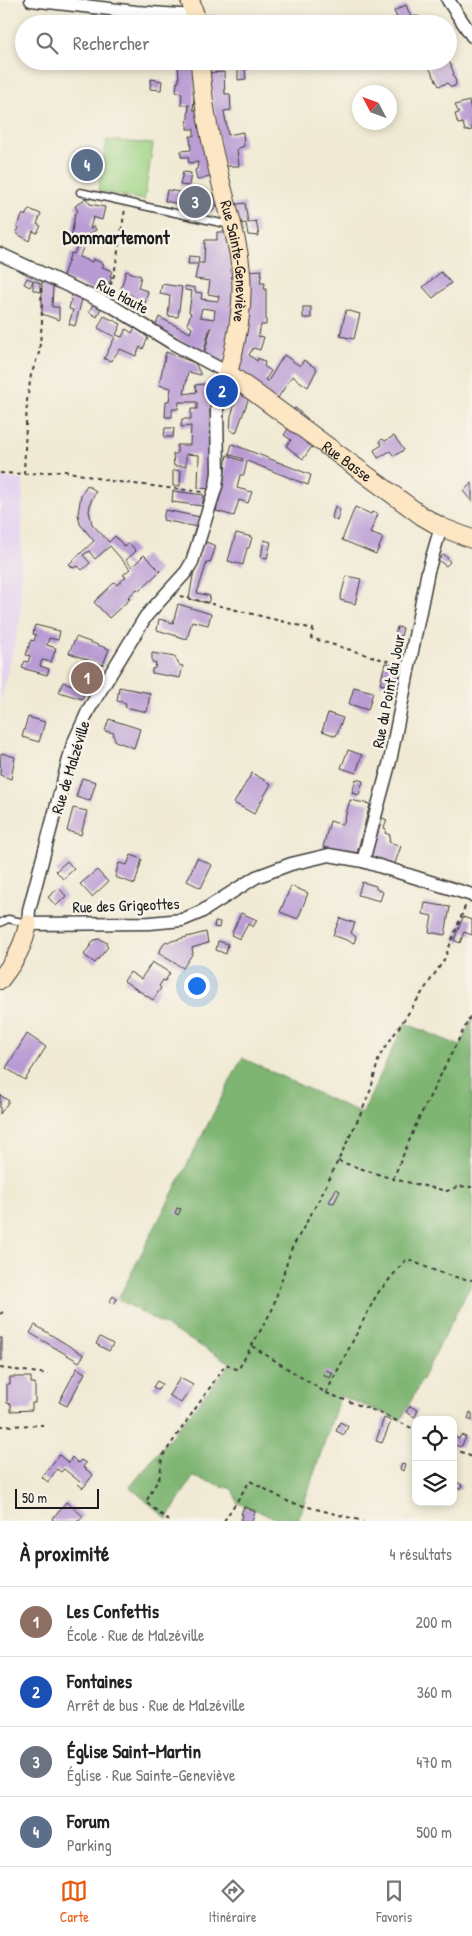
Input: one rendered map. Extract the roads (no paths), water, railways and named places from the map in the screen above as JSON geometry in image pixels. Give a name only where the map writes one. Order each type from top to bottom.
[{"type":"street","points":[[31,0],[136,12],[194,13]]},
{"type":"street","points":[[448,0],[472,36]]},
{"type":"street","name":"Rue Sainte-Geneviève","points":[[201,70],[211,140],[218,173],[234,226],[240,264],[242,292],[240,321],[228,372]]},
{"type":"street","name":"Rue Haute","points":[[0,254],[104,302],[174,344],[228,372]]},
{"type":"street","name":"Rue de Malzéville","points":[[2,973],[22,949],[29,910],[77,734],[89,709],[146,616],[192,562],[215,493],[218,472],[216,415],[228,372]]},
{"type":"street","name":"Rue Basse","points":[[228,372],[390,493],[441,527],[472,539]]},
{"type":"street","name":"Rue du Point du Jour","points":[[362,861],[390,761],[428,571],[441,527]]},
{"type":"street","name":"Rue des Grigeottes","points":[[28,924],[174,922],[191,918],[221,900],[247,881],[291,864],[329,855],[362,861],[471,895]]},
{"type":"lane","points":[[80,192],[234,226]]},
{"type":"lane","points":[[0,923],[13,919],[28,924]]},
{"type":"place","name":"Forum","points":[[87,165]]},
{"type":"place","name":"Église Saint-Martin","points":[[195,202]]},
{"type":"place","name":"Fontaines","points":[[222,391]]},
{"type":"place","name":"Les Confettis","points":[[87,678]]},
{"type":"district","name":"Dommartemont","points":[[116,237]]}]
